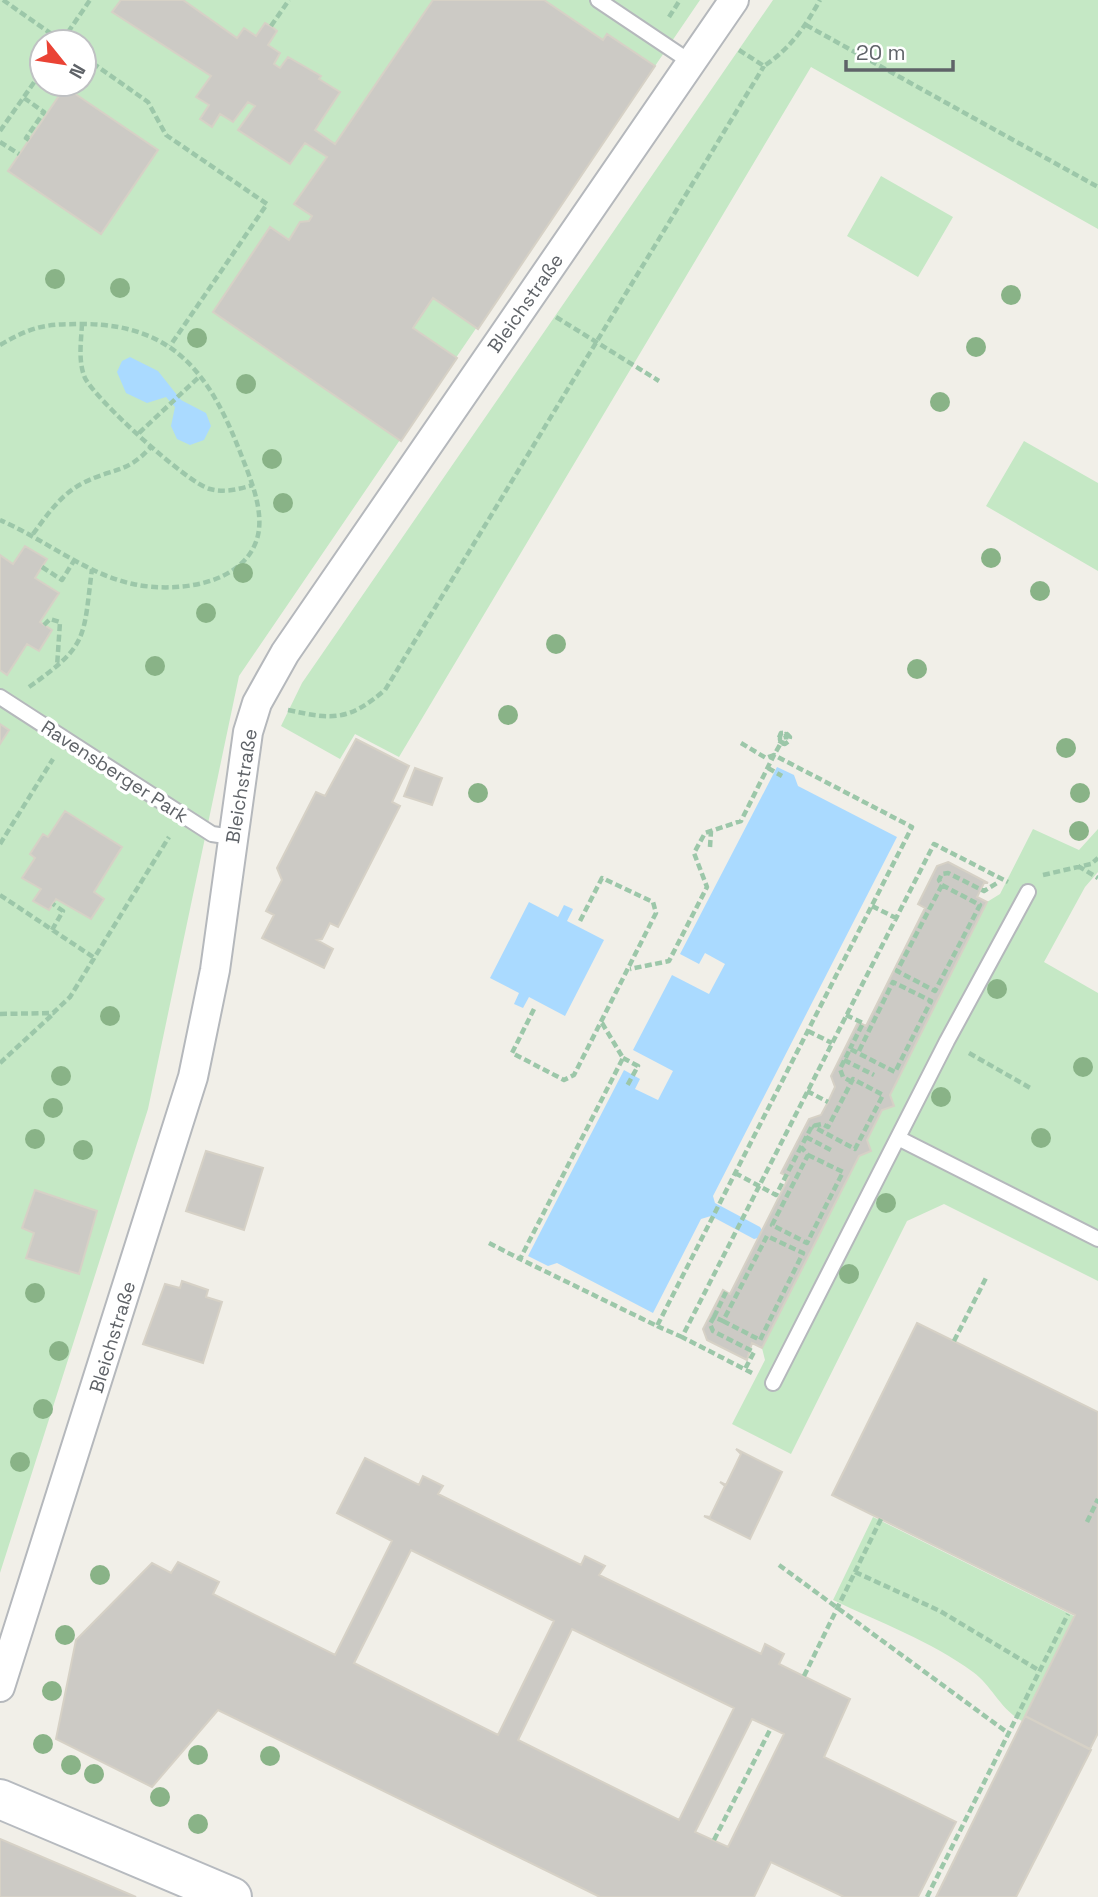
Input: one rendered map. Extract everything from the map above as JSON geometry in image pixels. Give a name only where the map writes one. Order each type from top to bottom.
[{"type":"street","name":"Bleichstraße","points":[[0,1688],[193,1077],[215,970],[248,732],[257,703],[285,653],[734,0]]},
{"type":"street","points":[[0,1799],[232,1897]]},
{"type":"lane","points":[[598,0],[692,62]]},
{"type":"lane","name":"Ravensberger Park","points":[[0,697],[212,834],[233,837]]},
{"type":"lane","points":[[773,1383],[947,1041],[1028,892]]},
{"type":"lane","points":[[898,1138],[1098,1239]]},
{"type":"path","points":[[3,0],[42,28]]},
{"type":"path","points":[[71,28],[90,0]]},
{"type":"path","points":[[271,26],[289,0]]},
{"type":"path","points":[[257,703],[327,719],[346,716],[364,708],[385,690],[764,66],[784,52],[806,25],[820,0]]},
{"type":"path","points":[[806,25],[1098,187]]},
{"type":"path","points":[[712,34],[764,66]]},
{"type":"path","points":[[98,67],[148,102],[166,135],[267,204],[170,345]]},
{"type":"path","points":[[0,131],[28,92]]},
{"type":"path","points":[[24,98],[44,112],[26,138],[29,140]]},
{"type":"path","points":[[0,142],[19,154]]},
{"type":"path","points":[[528,300],[659,381]]},
{"type":"path","points":[[0,345],[27,329],[51,324],[112,325],[141,330],[170,345],[200,377],[225,411],[253,485],[260,526],[250,554],[231,571],[200,584],[173,588],[132,584],[92,569],[33,534],[0,520]]},
{"type":"path","points":[[82,324],[80,358],[84,377],[98,398],[139,433],[150,448],[209,489],[235,490],[253,485]]},
{"type":"path","points":[[139,433],[200,377]]},
{"type":"path","points":[[33,534],[68,492],[98,476],[125,470],[150,448]]},
{"type":"path","points":[[42,567],[62,580],[75,559]]},
{"type":"path","points":[[16,707],[29,688],[57,667],[79,644],[92,569]]},
{"type":"path","points":[[44,625],[50,619],[60,622],[57,667]]},
{"type":"path","points":[[630,969],[669,961],[707,887],[694,853],[705,833],[741,821],[781,743],[785,744],[789,741],[790,737],[784,732],[781,733],[778,740],[786,742],[786,734],[780,735],[780,740],[784,737]]},
{"type":"path","points":[[0,844],[65,739]]},
{"type":"path","points":[[657,1326],[912,827],[774,755],[766,758],[741,743]]},
{"type":"path","points":[[768,768],[782,775]]},
{"type":"path","points":[[0,1063],[77,989],[183,815]]},
{"type":"path","points":[[710,847],[712,831]]},
{"type":"path","points":[[682,1337],[933,844],[1007,881]]},
{"type":"path","points":[[1028,892],[1034,881],[1049,872],[1091,864],[1098,858]]},
{"type":"path","points":[[1078,866],[1098,878]]},
{"type":"path","points":[[942,885],[897,971],[935,991],[979,905],[942,885],[939,880],[942,874],[948,873],[984,891],[997,883]]},
{"type":"path","points":[[534,1009],[512,1053],[564,1080],[574,1075],[656,913],[653,902],[602,878],[580,921]]},
{"type":"path","points":[[0,895],[96,959]]},
{"type":"path","points":[[52,930],[63,911],[53,904]]},
{"type":"path","points":[[872,906],[895,918]]},
{"type":"path","points":[[850,1049],[895,1072],[931,1001],[893,982],[858,1053]]},
{"type":"path","points":[[0,1014],[53,1013]]},
{"type":"path","points":[[846,1014],[863,1023],[840,1069],[843,1077],[852,1082]]},
{"type":"path","points":[[602,1023],[623,1058],[638,1066],[626,1086]]},
{"type":"path","points":[[808,1031],[832,1043]]},
{"type":"path","points":[[947,1041],[1032,1089]]},
{"type":"path","points":[[520,1259],[623,1058]]},
{"type":"path","points":[[844,1060],[874,1075]]},
{"type":"path","points":[[853,1079],[883,1095],[855,1149],[812,1126],[822,1124],[828,1127],[853,1079]]},
{"type":"path","points":[[807,1091],[828,1101]]},
{"type":"path","points":[[735,1173],[776,1195],[812,1126]]},
{"type":"path","points":[[806,1137],[833,1151]]},
{"type":"path","points":[[801,1147],[808,1155],[843,1172],[807,1243],[772,1225],[808,1155]]},
{"type":"path","points":[[714,1317],[760,1340],[803,1253],[767,1236],[723,1321]]},
{"type":"path","points":[[489,1243],[757,1375]]},
{"type":"path","points":[[954,1341],[986,1278]]},
{"type":"path","points":[[726,1292],[710,1324],[713,1331],[754,1352],[745,1369]]},
{"type":"path","points":[[1087,1522],[1098,1499]]},
{"type":"path","points":[[804,1676],[881,1519]]},
{"type":"path","points":[[779,1565],[1008,1733]]},
{"type":"path","points":[[855,1572],[940,1611],[1040,1671]]},
{"type":"path","points":[[927,1897],[1069,1614]]},
{"type":"path","points":[[714,1840],[771,1728]]},
{"type":"green space","points":[[0,0],[700,0],[239,676],[148,1109],[0,1573]]},
{"type":"green space","points":[[773,0],[1098,0],[1098,229],[811,67],[399,757],[355,734],[340,759],[281,726],[302,683]]},
{"type":"green space","points":[[881,176],[953,217],[918,277],[847,236]]},
{"type":"green space","points":[[1024,441],[1098,483],[1098,571],[986,506]]},
{"type":"green space","points":[[1033,829],[1079,850],[1098,829],[1098,872],[1085,887],[1044,962],[1098,993],[1098,1281],[944,1204],[907,1221],[791,1454],[732,1424],[765,1360],[762,1348],[859,1156],[871,1151],[867,1140],[882,1110],[893,1106],[890,1095],[987,902],[1000,894]]},
{"type":"green space","points":[[873,1517],[1074,1616],[1022,1721],[1008,1710],[980,1678],[957,1661],[922,1641],[833,1600]]},
{"type":"water","points":[[130,357],[158,371],[181,400],[206,413],[211,426],[204,440],[190,445],[177,439],[171,426],[175,407],[166,397],[147,403],[126,393],[117,372],[122,361]]},
{"type":"water","points":[[777,767],[794,775],[798,786],[897,837],[713,1196],[715,1203],[760,1227],[762,1230],[758,1238],[754,1239],[711,1216],[701,1219],[653,1313],[557,1263],[548,1266],[528,1256],[624,1070],[640,1079],[635,1089],[658,1100],[673,1071],[633,1050],[672,975],[709,994],[725,964],[705,953],[699,964],[680,954]]},
{"type":"water","points":[[529,902],[558,917],[564,905],[573,909],[567,921],[604,940],[565,1016],[529,997],[523,1008],[514,1004],[519,993],[490,978]]},
{"type":"building","points":[[121,0],[183,0],[237,38],[244,28],[256,36],[265,23],[271,26],[277,31],[268,45],[280,53],[274,64],[280,68],[288,57],[321,76],[319,79],[340,92],[315,130],[335,144],[433,0],[544,0],[603,40],[607,34],[655,66],[478,329],[433,298],[413,328],[457,358],[401,441],[213,312],[270,227],[289,240],[300,222],[309,221],[312,216],[294,204],[327,157],[305,143],[290,164],[238,130],[255,106],[248,102],[233,122],[220,114],[212,127],[200,119],[209,105],[196,97],[211,76],[112,12]]},
{"type":"building","points":[[58,98],[81,98],[158,150],[101,234],[8,171]]},
{"type":"building","points":[[25,546],[47,559],[35,578],[59,593],[40,622],[52,630],[39,651],[27,644],[7,675],[0,670],[0,555],[13,564]]},
{"type":"building","points":[[0,724],[9,730],[0,744]]},
{"type":"building","points":[[356,739],[409,766],[392,802],[400,806],[338,927],[330,923],[322,939],[317,940],[333,949],[324,968],[262,938],[274,915],[266,911],[282,880],[277,868],[316,792],[325,796]]},
{"type":"building","points":[[415,768],[442,778],[432,805],[404,796]]},
{"type":"building","points":[[65,811],[122,847],[94,892],[104,899],[91,919],[56,899],[49,910],[33,901],[41,889],[22,878],[35,858],[30,854],[43,834],[48,837]]},
{"type":"building","points":[[948,862],[988,883],[984,883],[977,897],[987,902],[890,1095],[894,1106],[882,1110],[867,1140],[871,1151],[859,1156],[762,1348],[752,1343],[747,1360],[707,1340],[703,1329],[723,1290],[730,1294],[789,1177],[781,1173],[809,1119],[821,1115],[828,1102],[835,1087],[831,1076],[858,1022],[866,1026],[925,908],[918,904],[937,866]]},
{"type":"building","points":[[206,1151],[263,1168],[244,1230],[186,1211]]},
{"type":"building","points":[[35,1190],[97,1211],[79,1274],[26,1258],[34,1233],[22,1228]]},
{"type":"building","points":[[182,1281],[208,1290],[206,1297],[222,1302],[203,1363],[143,1344],[165,1284],[180,1288]]},
{"type":"building","points":[[917,1323],[1098,1412],[1098,1733],[1090,1749],[1025,1716],[1075,1615],[832,1495]]},
{"type":"building","points":[[736,1449],[782,1472],[750,1539],[704,1516],[710,1517],[725,1486],[720,1482],[726,1485],[741,1454]]},
{"type":"building","points":[[365,1458],[419,1485],[423,1476],[443,1486],[438,1494],[581,1565],[585,1556],[605,1566],[599,1575],[761,1654],[765,1644],[784,1654],[779,1664],[850,1699],[824,1757],[956,1822],[918,1897],[844,1897],[771,1862],[754,1897],[600,1897],[218,1710],[152,1787],[56,1739],[76,1640],[152,1563],[171,1573],[178,1562],[219,1582],[213,1594],[335,1655],[392,1541],[337,1513]],"holes":[[[411,1550],[554,1621],[498,1735],[354,1663]],[[572,1629],[734,1708],[679,1820],[518,1740]],[[752,1719],[784,1734],[728,1847],[695,1832]]]},
{"type":"building","points":[[1025,1716],[1091,1750],[1016,1897],[936,1897]]},
{"type":"building","points":[[0,1839],[136,1897],[0,1897]]}]
